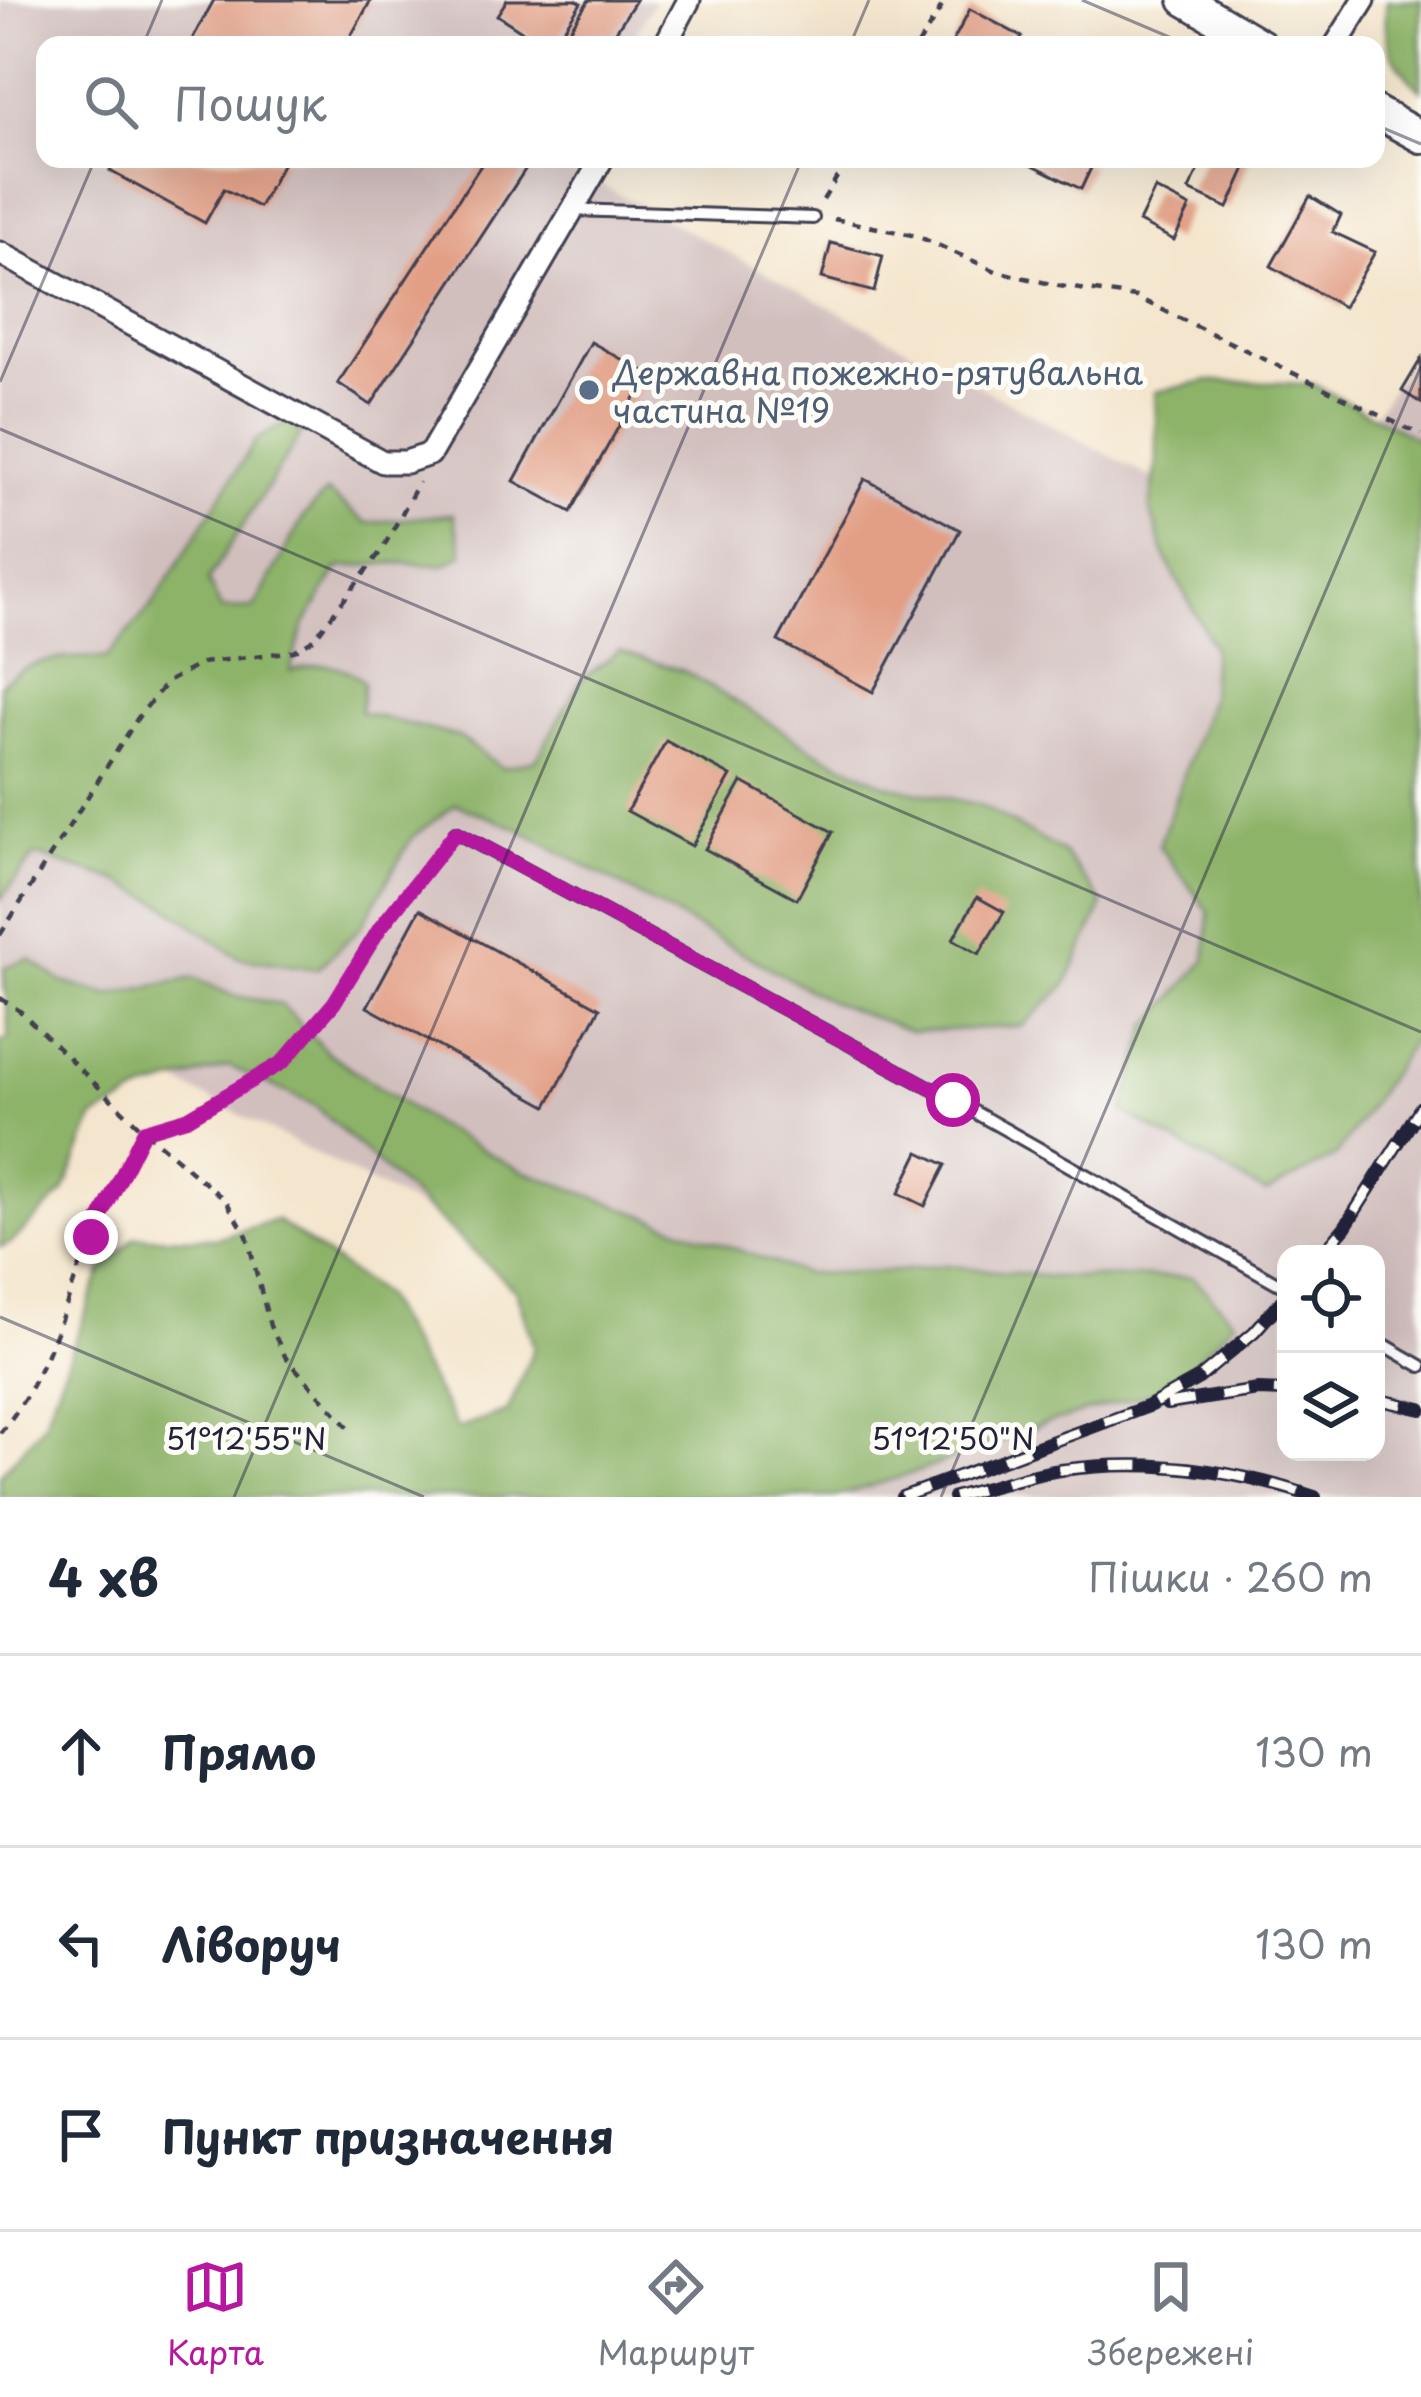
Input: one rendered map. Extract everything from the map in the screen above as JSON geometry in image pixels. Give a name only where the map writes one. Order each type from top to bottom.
[{"type":"street","points":[[670,36],[689,0]]},
{"type":"street","points":[[1185,0],[1246,36]]},
{"type":"street","points":[[1342,36],[1364,0]]},
{"type":"street","points":[[1385,117],[1421,137]]},
{"type":"street","points":[[0,253],[383,461],[406,462],[430,454],[597,168]]},
{"type":"lane","points":[[574,210],[813,218]]},
{"type":"lane","points":[[456,832],[933,1088],[1277,1283]]},
{"type":"lane","points":[[1385,1345],[1421,1366]]},
{"type":"path","points":[[924,36],[946,0]]},
{"type":"path","points":[[843,168],[813,218],[917,236],[997,271],[1136,297],[1421,435]]},
{"type":"path","points":[[0,935],[139,716],[166,682],[202,663],[294,651],[314,639],[382,550],[430,454]]},
{"type":"path","points":[[0,1433],[53,1337],[91,1237],[144,1131],[188,1118],[283,1062],[334,1003],[380,928],[456,832]]},
{"type":"path","points":[[0,998],[20,1011],[144,1131],[226,1201],[247,1236],[270,1326],[286,1358],[352,1431]]},
{"type":"shaded area","points":[[0,0],[655,0],[634,36],[36,36],[36,168],[570,168],[1283,548],[1421,346],[1421,1497],[532,1497],[586,1295],[0,990]]},
{"type":"green space","points":[[1387,0],[1421,0],[1421,90],[1391,50]]},
{"type":"green space","points":[[1207,381],[1313,384],[1421,441],[1421,1028],[1337,1155],[1266,1193],[1123,1112],[1148,1026],[1206,960],[1209,912],[1159,846],[1210,698],[1213,646],[1166,559],[1150,509],[1157,460],[1155,392]]},
{"type":"green space","points":[[291,420],[301,434],[208,580],[221,609],[254,608],[304,516],[327,492],[366,523],[453,514],[463,554],[444,565],[338,568],[304,626],[290,671],[320,665],[346,670],[364,682],[360,712],[459,737],[502,768],[536,760],[581,680],[619,651],[686,672],[819,753],[887,785],[980,805],[1063,852],[1103,904],[1066,985],[1022,1026],[912,1032],[829,1001],[519,829],[456,804],[412,837],[361,927],[317,969],[239,958],[165,905],[115,880],[35,855],[0,900],[0,685],[36,664],[106,658],[153,604],[256,440]]},
{"type":"green space","points":[[30,959],[62,982],[108,995],[194,978],[234,996],[281,1004],[327,1052],[434,1124],[520,1170],[805,1274],[945,1265],[1052,1277],[1193,1277],[1235,1321],[1168,1388],[1044,1424],[835,1497],[0,1497],[0,1475],[43,1425],[101,1272],[135,1237],[217,1238],[276,1220],[382,1295],[458,1429],[508,1411],[534,1347],[516,1291],[314,1105],[229,1066],[145,1091],[93,1119],[64,1192],[11,1243],[0,1247],[0,1042],[9,1038],[4,967]]},
{"type":"building","points":[[214,0],[371,0],[351,36],[194,36]]},
{"type":"building","points":[[507,0],[581,3],[559,36],[529,36],[497,15]]},
{"type":"building","points":[[589,0],[636,0],[613,36],[565,36]]},
{"type":"building","points":[[970,9],[1020,36],[956,36]]},
{"type":"building","points":[[280,168],[259,207],[224,189],[205,223],[110,171]]},
{"type":"building","points":[[479,168],[526,168],[371,405],[338,383]]},
{"type":"building","points":[[1039,168],[1091,168],[1081,189]]},
{"type":"building","points":[[1200,168],[1246,168],[1228,208],[1189,190]]},
{"type":"building","points":[[1155,189],[1190,207],[1174,240],[1139,222]]},
{"type":"building","points":[[1310,196],[1341,215],[1333,232],[1375,252],[1343,307],[1271,266]]},
{"type":"building","points":[[831,243],[883,256],[874,292],[822,278]]},
{"type":"building","points":[[591,342],[648,374],[571,512],[514,481]]},
{"type":"building","points":[[1421,359],[1421,403],[1402,391]]},
{"type":"building","points":[[865,479],[960,530],[873,692],[778,641]]},
{"type":"building","points":[[666,741],[731,776],[692,846],[627,811]]},
{"type":"building","points":[[742,782],[833,832],[797,899],[705,849]]},
{"type":"building","points":[[977,897],[1004,912],[979,954],[953,939]]},
{"type":"building","points":[[420,909],[600,1008],[547,1106],[367,1007]]},
{"type":"building","points":[[919,1152],[946,1165],[925,1206],[899,1193]]},
{"type":"railway","points":[[1330,1245],[1421,1107]]},
{"type":"railway","points":[[902,1497],[1149,1406],[1199,1378],[1277,1306]]},
{"type":"railway","points":[[1167,1404],[1277,1391]]},
{"type":"railway","points":[[1385,1401],[1421,1409]]},
{"type":"railway","points":[[954,1497],[1048,1472],[1126,1465],[1222,1473],[1315,1497]]},
{"type":"place","name":"Державна пожежно-рятувальна частина №19","points":[[589,390]]},
{"type":"route","points":[[91,1237],[144,1131],[188,1118],[283,1062],[334,1003],[380,928],[456,832],[953,1100]]}]
